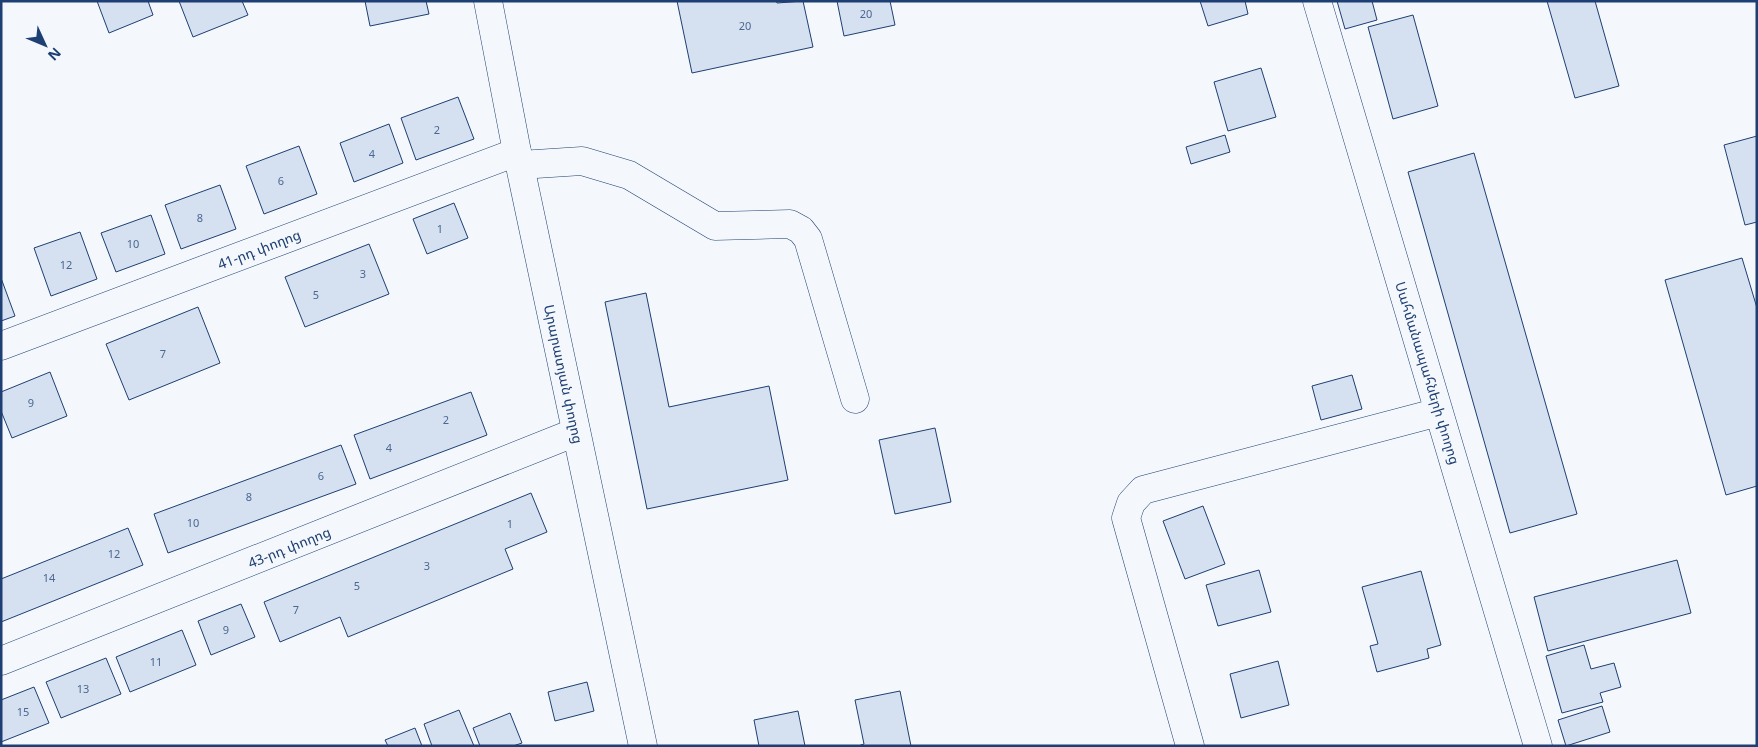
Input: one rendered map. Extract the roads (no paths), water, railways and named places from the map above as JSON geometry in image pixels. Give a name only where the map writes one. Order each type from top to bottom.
[{"type":"street","name":"Արարատյան փողոց","points":[[488,1],[576,432],[643,746]]},
{"type":"street","name":"Սահմանապահների փողոց","points":[[1317,1],[1538,746]]},
{"type":"street","name":"41-րդ փողոց","points":[[1,346],[519,158],[582,161],[629,175],[714,226],[790,224],[800,230],[808,239],[855,399]]},
{"type":"street","points":[[1190,746],[1126,518],[1131,503],[1143,490],[1439,412]]},
{"type":"street","name":"43-րդ փողոց","points":[[1,661],[576,432]]}]
